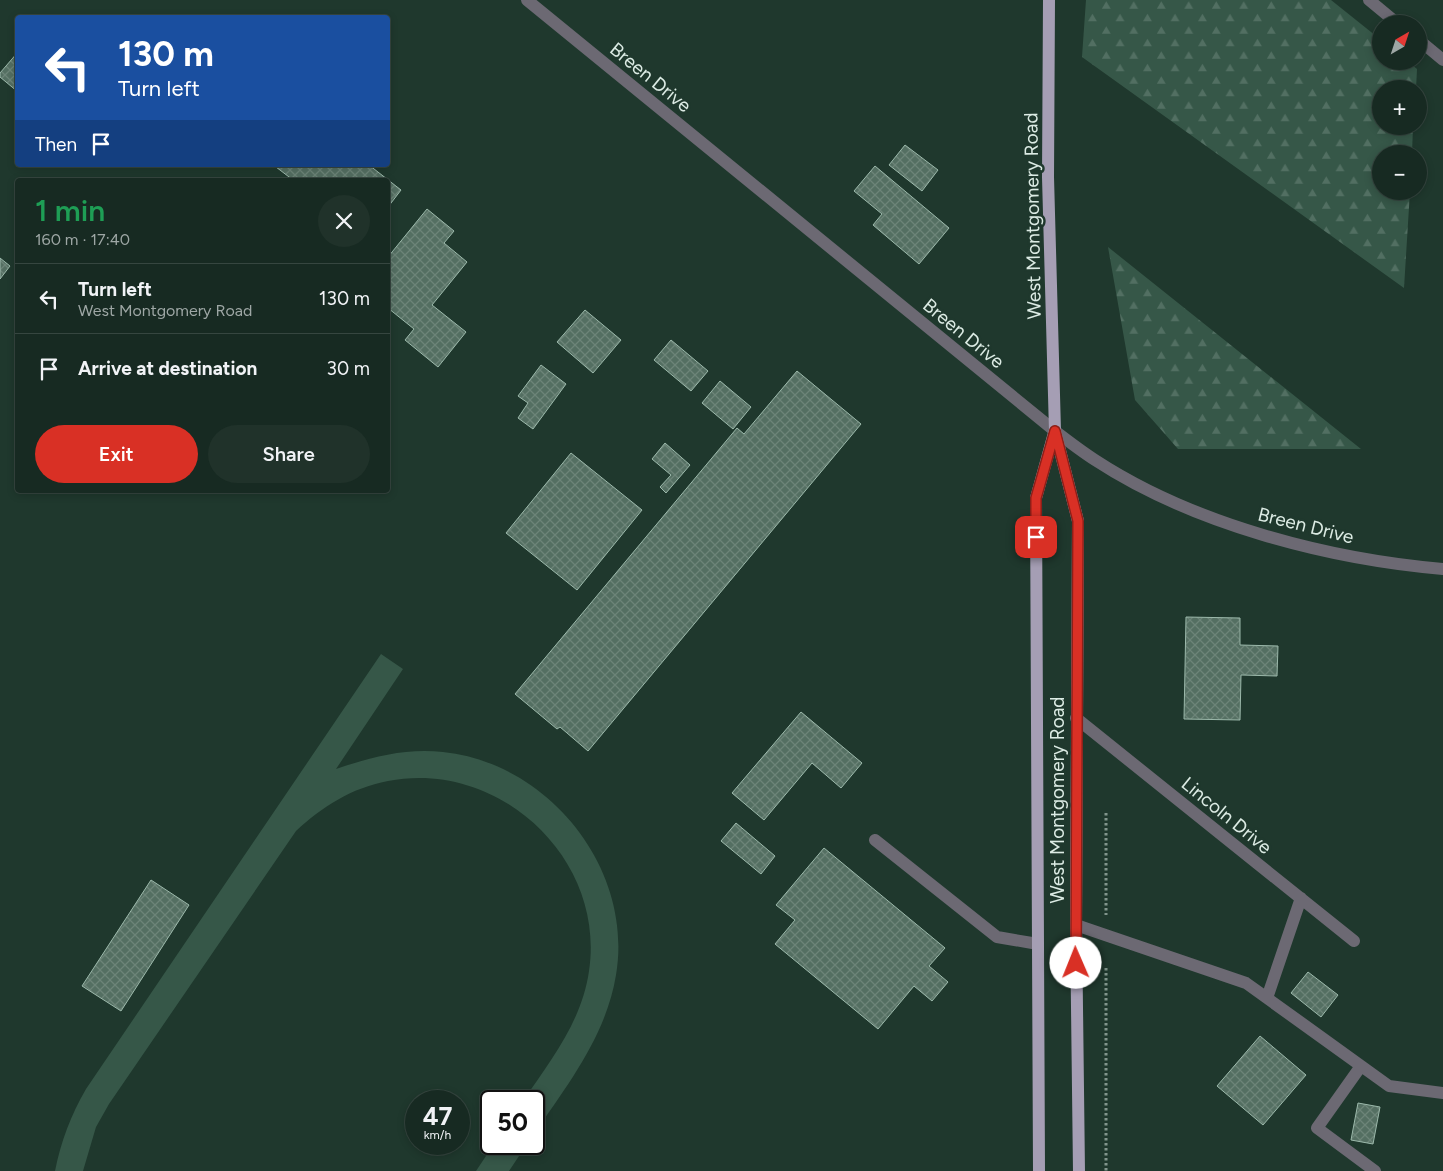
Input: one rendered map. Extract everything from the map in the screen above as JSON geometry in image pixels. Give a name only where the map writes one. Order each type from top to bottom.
[{"type":"main road","name":"West Montgomery Road","points":[[1049,0],[1048,177],[1055,431],[1078,521],[1076,925],[1079,1171]]},
{"type":"main road","name":"West Montgomery Road","points":[[1039,1171],[1036,498],[1055,431]]},
{"type":"street","name":"Breen Drive","points":[[526,0],[1055,431],[1095,460],[1164,498],[1236,526],[1314,549],[1393,564],[1443,569]]},
{"type":"street","points":[[1369,0],[1387,15]]},
{"type":"street","points":[[1428,48],[1443,60]]},
{"type":"street","name":"Lincoln Drive","points":[[1076,718],[1354,941]]},
{"type":"street","points":[[875,840],[997,937],[1038,944]]},
{"type":"street","points":[[1267,998],[1301,898]]},
{"type":"street","points":[[1076,925],[1246,983],[1390,1086],[1443,1093]]},
{"type":"street","points":[[1361,1066],[1317,1128],[1375,1171]]},
{"type":"path","points":[[1106,813],[1106,917]]},
{"type":"path","points":[[1106,968],[1106,1171]]},
{"type":"green space","points":[[1086,0],[1331,0],[1372,33],[1372,70],[1417,70],[1416,80],[1372,80],[1372,135],[1413,135],[1412,145],[1372,145],[1372,200],[1409,200],[1404,288],[1082,57]]},
{"type":"green space","points":[[1108,247],[1361,449],[1178,449],[1135,400]]},
{"type":"green space","points":[[381,654],[403,669],[336,769],[389,754],[415,751],[443,752],[482,760],[517,777],[549,799],[576,828],[597,861],[611,897],[618,935],[616,975],[604,1019],[595,1039],[545,1118],[545,1090],[530,1090],[564,1039],[580,1007],[589,971],[590,929],[580,891],[562,855],[536,825],[504,802],[468,786],[429,778],[388,781],[362,788],[327,806],[296,831],[109,1104],[96,1127],[83,1171],[55,1171],[67,1128],[86,1089]]},
{"type":"green space","points":[[487,1155],[520,1155],[509,1171],[476,1171]]},
{"type":"building","points":[[15,56],[15,90],[0,77],[0,73]]},
{"type":"building","points":[[905,145],[938,170],[922,191],[889,165]]},
{"type":"building","points":[[875,166],[949,228],[919,264],[873,225],[882,214],[854,191]]},
{"type":"building","points":[[276,167],[372,167],[386,178],[290,178]]},
{"type":"building","points":[[390,181],[401,190],[390,204]]},
{"type":"building","points":[[427,209],[454,231],[444,243],[467,262],[432,305],[466,332],[438,367],[405,340],[414,329],[390,310],[390,255]]},
{"type":"building","points":[[0,258],[10,266],[0,279]]},
{"type":"building","points":[[585,310],[621,340],[593,373],[557,342]]},
{"type":"building","points":[[671,340],[708,371],[691,391],[654,360]]},
{"type":"building","points":[[541,365],[566,384],[533,429],[518,418],[528,403],[518,396]]},
{"type":"building","points":[[797,371],[861,424],[588,751],[560,727],[557,729],[515,694],[737,428],[744,434]]},
{"type":"building","points":[[720,381],[751,407],[733,429],[702,403]]},
{"type":"building","points":[[665,443],[690,465],[666,493],[660,487],[671,475],[652,459]]},
{"type":"building","points":[[571,453],[642,510],[577,590],[506,533]]},
{"type":"building","points":[[1186,617],[1240,618],[1240,645],[1278,646],[1277,676],[1241,675],[1240,720],[1184,719]]},
{"type":"building","points":[[801,712],[862,763],[841,788],[812,763],[764,820],[732,793]]},
{"type":"building","points":[[736,823],[775,856],[761,874],[721,841]]},
{"type":"building","points":[[824,848],[945,948],[929,966],[948,982],[932,1001],[914,986],[878,1029],[775,944],[795,920],[776,905]]},
{"type":"building","points":[[151,880],[189,905],[121,1011],[82,986]]},
{"type":"building","points":[[1308,972],[1338,995],[1321,1017],[1291,993]]},
{"type":"building","points":[[1260,1036],[1306,1075],[1263,1125],[1217,1086]]},
{"type":"building","points":[[1358,1103],[1380,1107],[1373,1144],[1351,1140]]},
{"type":"route","points":[[1036,537],[1036,498],[1055,431],[1078,521],[1076,963]]}]
